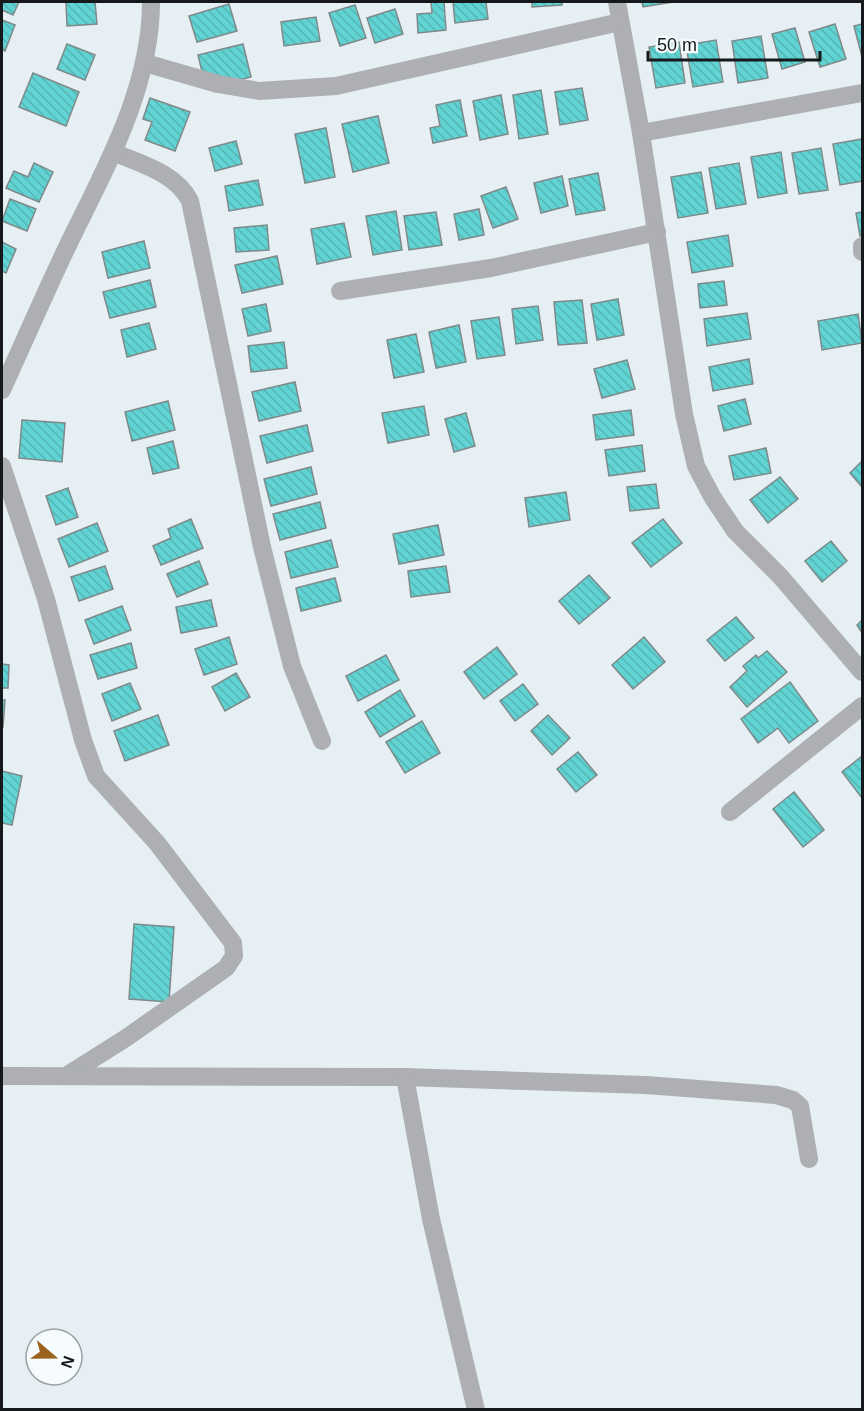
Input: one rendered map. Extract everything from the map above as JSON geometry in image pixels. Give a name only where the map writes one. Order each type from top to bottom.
[{"type":"street","points":[[2,390],[113,152],[145,63],[151,26],[151,2]]},
{"type":"street","points":[[616,2],[641,133],[684,414],[696,466],[713,498],[735,531],[780,576],[862,672]]},
{"type":"street","points":[[145,63],[218,84],[259,91],[336,86],[620,22]]},
{"type":"street","points":[[641,133],[862,93]]},
{"type":"street","points":[[113,152],[168,177],[183,187],[190,201],[265,558],[292,666],[322,741]]},
{"type":"street","points":[[340,291],[491,268],[657,232]]},
{"type":"street","points":[[862,246],[862,252]]},
{"type":"street","points":[[2,466],[46,599],[83,740],[96,776],[157,843],[233,944],[234,956],[226,969],[126,1038],[68,1074]]},
{"type":"street","points":[[730,812],[862,706]]},
{"type":"street","points":[[2,1076],[68,1074],[405,1077],[646,1084],[776,1095],[793,1100],[800,1106],[809,1159]]},
{"type":"street","points":[[405,1077],[431,1219],[476,1410]]},
{"type":"building","points":[[2,2],[19,2],[13,15],[2,10]]},
{"type":"building","points":[[66,2],[95,2],[97,24],[67,26]]},
{"type":"building","points":[[431,2],[444,2],[446,30],[418,33],[417,14],[432,13]]},
{"type":"building","points":[[453,2],[486,2],[488,19],[455,23]]},
{"type":"building","points":[[532,2],[562,2],[562,5],[532,7]]},
{"type":"building","points":[[642,2],[673,2],[643,7]]},
{"type":"building","points":[[229,4],[237,31],[197,42],[189,16]]},
{"type":"building","points":[[355,5],[366,38],[340,46],[329,13]]},
{"type":"building","points":[[395,9],[403,34],[375,43],[367,18]]},
{"type":"building","points":[[316,17],[320,41],[284,46],[281,22]]},
{"type":"building","points":[[2,20],[15,25],[5,51],[2,49]]},
{"type":"building","points":[[835,24],[846,59],[820,67],[809,32]]},
{"type":"building","points":[[862,24],[862,57],[854,26]]},
{"type":"building","points":[[795,28],[805,62],[782,69],[772,34]]},
{"type":"building","points":[[761,36],[768,78],[738,83],[732,41]]},
{"type":"building","points":[[716,40],[723,82],[693,87],[686,45]]},
{"type":"building","points":[[679,42],[685,83],[656,88],[649,47]]},
{"type":"building","points":[[67,44],[95,55],[85,80],[57,69]]},
{"type":"building","points":[[243,44],[251,77],[206,88],[198,55]]},
{"type":"building","points":[[33,73],[79,92],[66,126],[19,107]]},
{"type":"building","points":[[582,88],[588,120],[560,125],[555,92]]},
{"type":"building","points":[[541,90],[548,134],[519,139],[513,95]]},
{"type":"building","points":[[501,95],[508,134],[480,140],[473,101]]},
{"type":"building","points":[[150,98],[190,112],[175,151],[145,140],[152,122],[143,119]]},
{"type":"building","points":[[460,100],[467,136],[433,143],[430,128],[440,126],[436,105]]},
{"type":"building","points":[[378,116],[389,163],[353,172],[342,124]]},
{"type":"building","points":[[326,128],[335,177],[305,183],[295,134]]},
{"type":"building","points":[[862,139],[862,181],[840,185],[833,144]]},
{"type":"building","points":[[236,141],[242,164],[215,171],[209,148]]},
{"type":"building","points":[[821,148],[828,190],[799,194],[792,153]]},
{"type":"building","points":[[781,152],[787,193],[758,198],[751,157]]},
{"type":"building","points":[[34,163],[53,172],[39,202],[6,188],[14,171],[28,177]]},
{"type":"building","points":[[739,163],[746,204],[716,209],[709,168]]},
{"type":"building","points":[[701,172],[708,213],[678,218],[671,177]]},
{"type":"building","points":[[598,173],[605,210],[576,215],[569,179]]},
{"type":"building","points":[[562,176],[568,206],[541,213],[534,183]]},
{"type":"building","points":[[258,180],[263,205],[229,211],[225,186]]},
{"type":"building","points":[[506,187],[518,219],[493,228],[481,196]]},
{"type":"building","points":[[10,199],[36,209],[27,231],[2,221]]},
{"type":"building","points":[[479,209],[484,235],[459,240],[454,214]]},
{"type":"building","points":[[396,211],[402,250],[373,255],[366,216]]},
{"type":"building","points":[[436,212],[442,245],[409,250],[404,216]]},
{"type":"building","points":[[862,212],[862,235],[860,236],[856,213]]},
{"type":"building","points":[[344,223],[351,257],[317,264],[311,229]]},
{"type":"building","points":[[267,225],[269,250],[236,252],[234,228]]},
{"type":"building","points":[[728,235],[733,266],[692,273],[687,242]]},
{"type":"building","points":[[144,241],[150,268],[108,278],[102,252]]},
{"type":"building","points":[[2,242],[16,249],[6,273],[2,271]]},
{"type":"building","points":[[277,256],[283,284],[242,293],[235,265]]},
{"type":"building","points":[[150,280],[156,307],[110,318],[103,292]]},
{"type":"building","points":[[724,281],[727,305],[700,308],[698,284]]},
{"type":"building","points":[[618,299],[624,335],[597,340],[591,304]]},
{"type":"building","points":[[582,300],[587,343],[558,345],[554,302]]},
{"type":"building","points":[[266,304],[271,331],[248,336],[242,309]]},
{"type":"building","points":[[538,306],[543,340],[516,344],[512,309]]},
{"type":"building","points":[[747,313],[751,339],[707,346],[704,319]]},
{"type":"building","points":[[858,314],[862,343],[822,350],[818,321]]},
{"type":"building","points":[[499,317],[505,355],[477,359],[471,321]]},
{"type":"building","points":[[149,323],[156,349],[127,357],[121,330]]},
{"type":"building","points":[[459,325],[466,362],[436,368],[429,332]]},
{"type":"building","points":[[416,334],[424,372],[394,378],[387,340]]},
{"type":"building","points":[[284,342],[287,368],[251,372],[248,346]]},
{"type":"building","points":[[749,359],[753,384],[713,391],[709,367]]},
{"type":"building","points":[[627,360],[635,389],[602,398],[594,369]]},
{"type":"building","points":[[295,382],[301,411],[259,421],[252,392]]},
{"type":"building","points":[[745,399],[751,424],[724,431],[718,406]]},
{"type":"building","points":[[168,401],[175,430],[132,441],[125,412]]},
{"type":"building","points":[[424,406],[429,435],[388,443],[382,413]]},
{"type":"building","points":[[631,410],[634,435],[596,440],[593,415]]},
{"type":"building","points":[[466,413],[475,446],[454,452],[445,419]]},
{"type":"building","points":[[22,420],[65,423],[62,462],[19,458]]},
{"type":"building","points":[[307,425],[313,451],[267,463],[260,436]]},
{"type":"building","points":[[173,441],[179,468],[153,474],[147,448]]},
{"type":"building","points":[[642,445],[645,471],[609,476],[605,450]]},
{"type":"building","points":[[766,448],[771,473],[734,480],[729,456]]},
{"type":"building","points":[[862,461],[862,487],[850,473]]},
{"type":"building","points":[[311,467],[317,494],[271,506],[264,479]]},
{"type":"building","points":[[780,477],[798,499],[768,523],[750,500]]},
{"type":"building","points":[[656,484],[659,508],[630,511],[627,487]]},
{"type":"building","points":[[68,488],[78,517],[56,525],[46,496]]},
{"type":"building","points":[[566,492],[570,520],[529,527],[525,498]]},
{"type":"building","points":[[320,502],[326,528],[280,540],[273,514]]},
{"type":"building","points":[[191,519],[203,548],[161,565],[153,546],[171,538],[168,529]]},
{"type":"building","points":[[663,519],[682,543],[651,567],[632,543]]},
{"type":"building","points":[[97,523],[108,551],[69,567],[58,539]]},
{"type":"building","points":[[438,525],[444,555],[399,564],[393,534]]},
{"type":"building","points":[[331,540],[338,567],[291,578],[285,552]]},
{"type":"building","points":[[831,541],[847,561],[822,582],[805,561]]},
{"type":"building","points":[[199,561],[208,584],[177,597],[167,574]]},
{"type":"building","points":[[105,566],[113,589],[79,601],[71,577]]},
{"type":"building","points":[[446,566],[450,592],[411,597],[408,571]]},
{"type":"building","points":[[589,575],[610,598],[579,624],[559,601]]},
{"type":"building","points":[[335,578],[341,601],[301,611],[296,588]]},
{"type":"building","points":[[211,600],[217,626],[181,633],[176,607]]},
{"type":"building","points":[[122,606],[131,630],[94,644],[85,620]]},
{"type":"building","points":[[736,617],[754,638],[725,661],[707,640]]},
{"type":"building","points":[[862,620],[862,633],[857,625]]},
{"type":"building","points":[[229,637],[237,664],[204,675],[195,649]]},
{"type":"building","points":[[644,637],[665,662],[633,689],[612,665]]},
{"type":"building","points":[[131,643],[137,668],[98,679],[90,655]]},
{"type":"building","points":[[497,647],[517,674],[484,699],[464,672]]},
{"type":"building","points":[[767,651],[787,672],[747,707],[730,687],[747,671],[743,666],[756,655],[758,658]]},
{"type":"building","points":[[386,655],[399,680],[358,701],[346,676]]},
{"type":"building","points":[[2,664],[9,665],[8,688],[2,688]]},
{"type":"building","points":[[236,673],[250,697],[225,711],[212,687]]},
{"type":"building","points":[[790,682],[818,721],[789,743],[778,728],[758,743],[741,719]]},
{"type":"building","points":[[130,683],[141,709],[112,721],[102,694]]},
{"type":"building","points":[[523,684],[538,704],[515,721],[500,701]]},
{"type":"building","points":[[400,690],[415,716],[380,737],[365,712]]},
{"type":"building","points":[[2,700],[5,700],[3,727],[2,727]]},
{"type":"building","points":[[158,715],[169,745],[125,761],[114,731]]},
{"type":"building","points":[[548,715],[570,738],[552,755],[531,731]]},
{"type":"building","points":[[422,721],[440,753],[405,773],[386,742]]},
{"type":"building","points":[[578,752],[597,775],[576,792],[557,769]]},
{"type":"building","points":[[862,756],[862,798],[842,772]]},
{"type":"building","points":[[2,771],[22,776],[12,825],[2,823]]},
{"type":"building","points":[[794,792],[824,830],[803,847],[773,809]]},
{"type":"building","points":[[134,924],[174,927],[169,1002],[129,999]]}]
